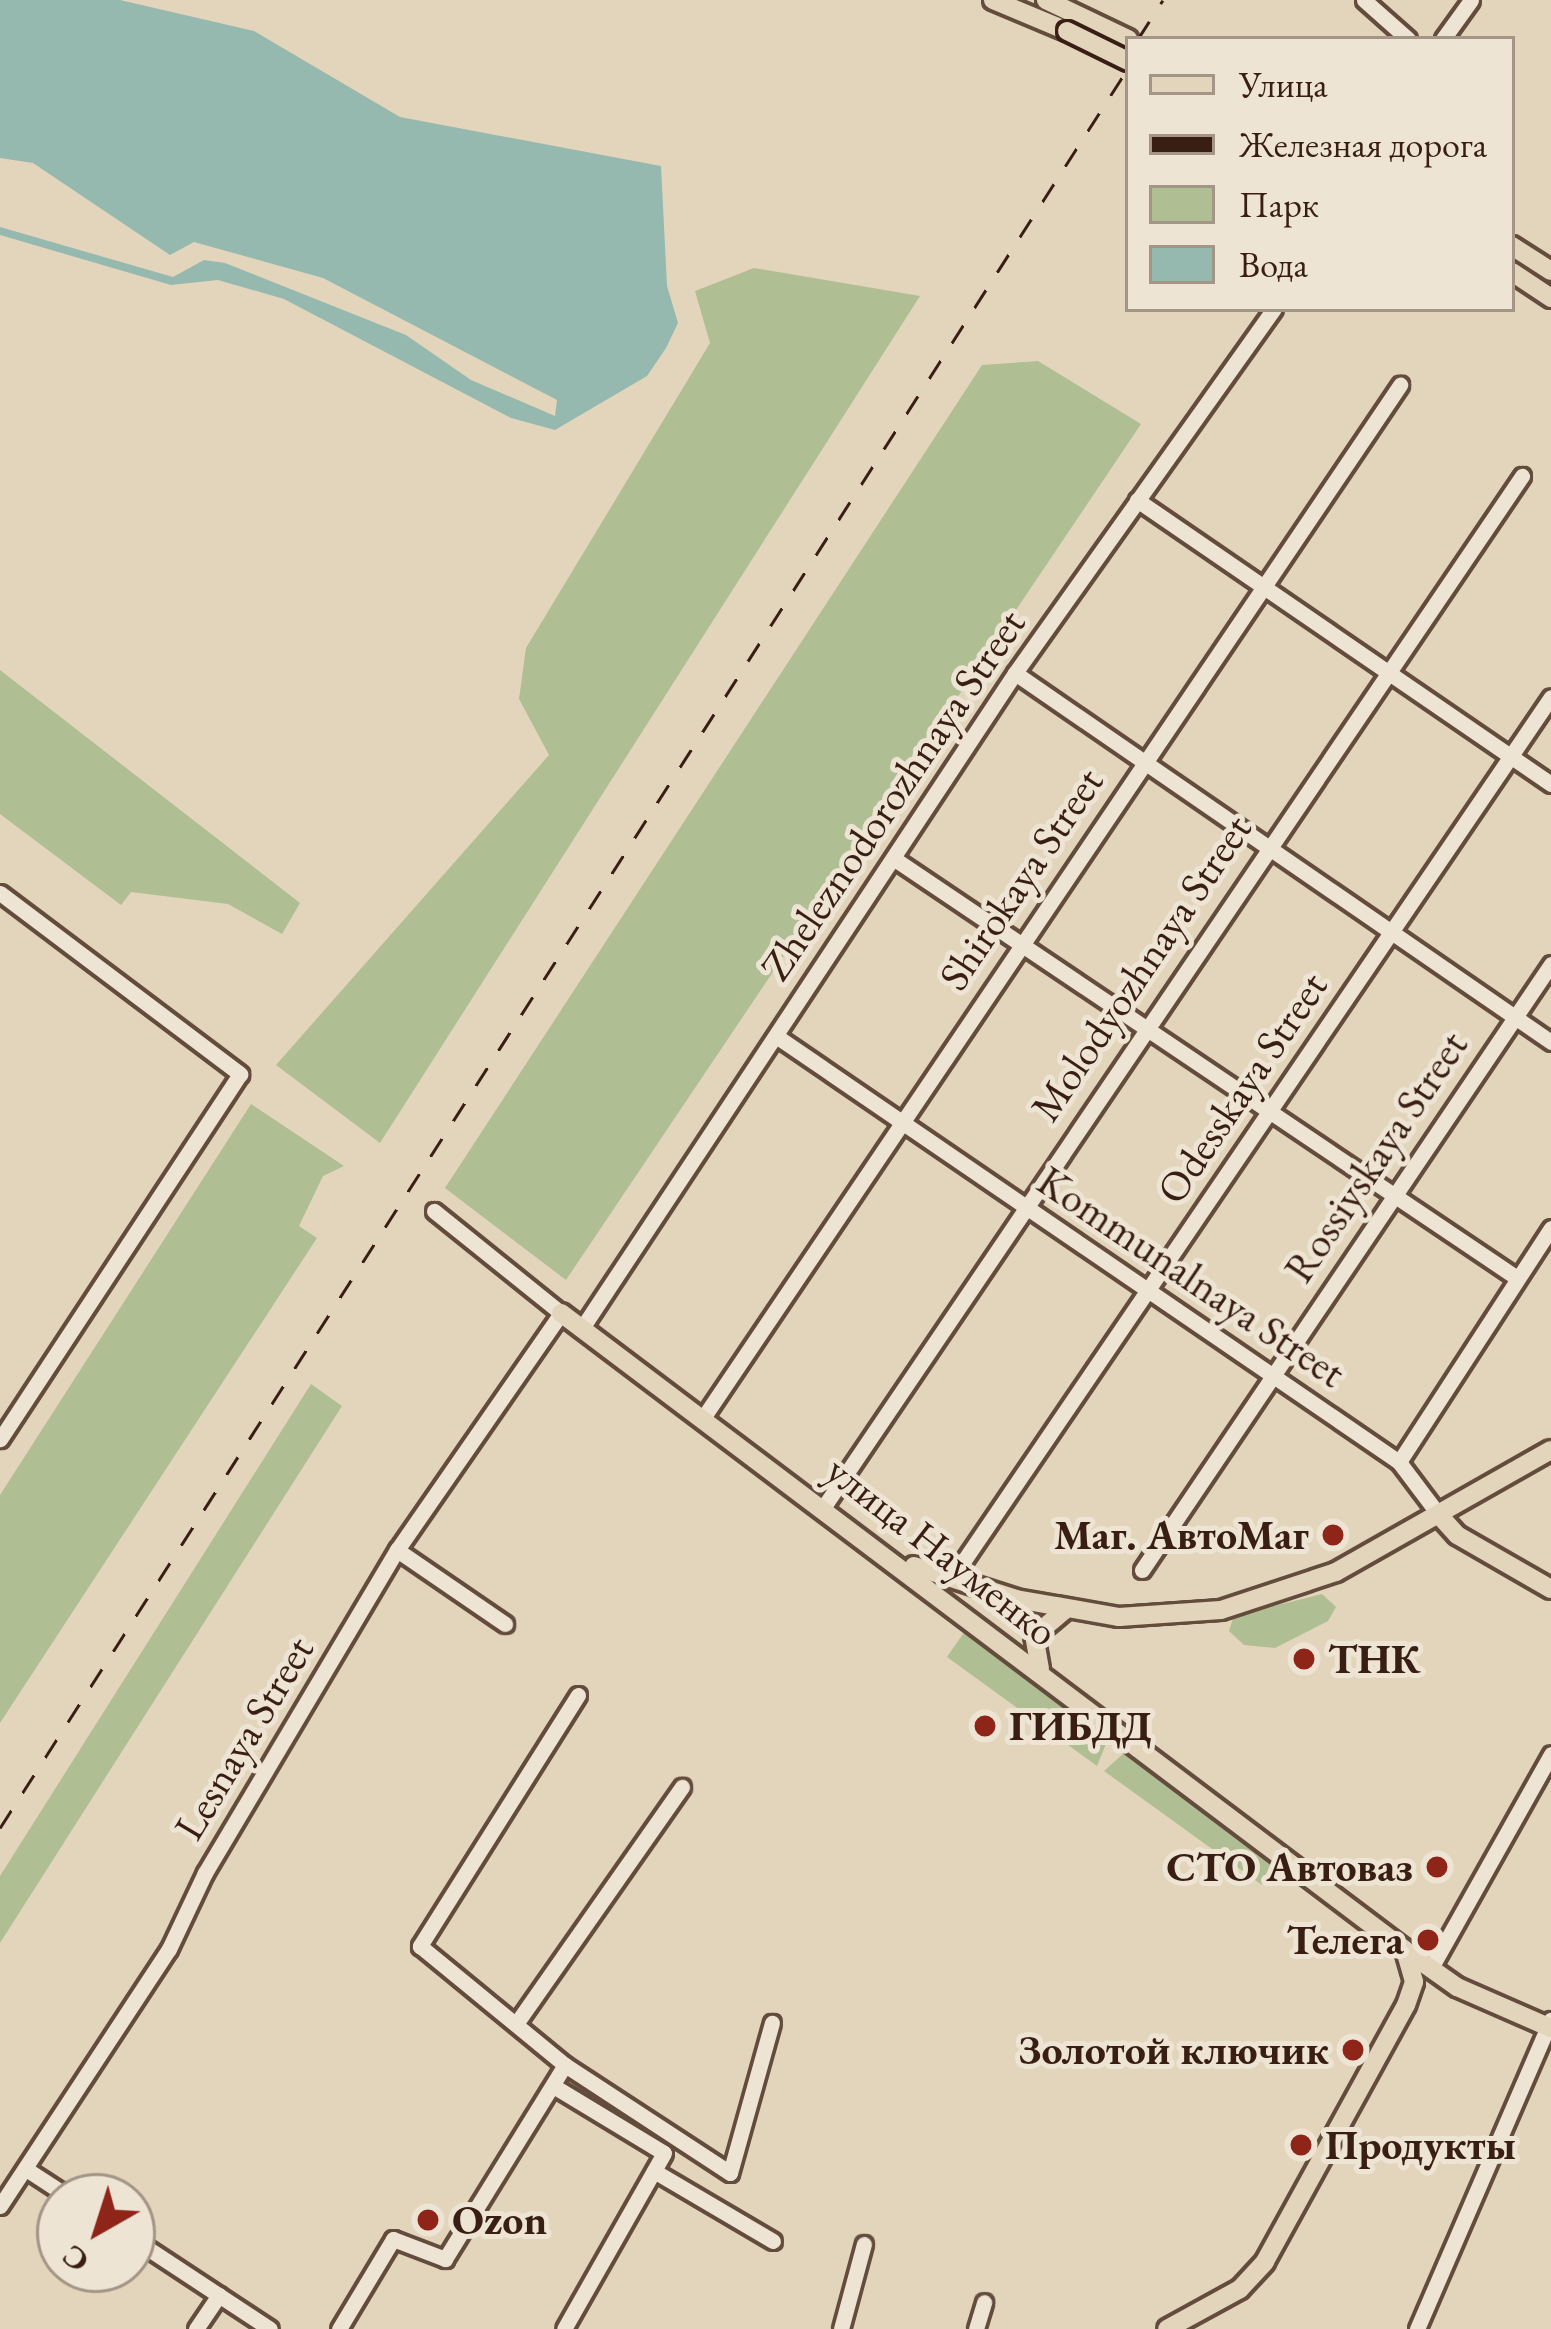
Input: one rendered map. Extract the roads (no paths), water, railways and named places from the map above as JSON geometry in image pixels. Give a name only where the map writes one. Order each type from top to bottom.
[{"type":"main road","points":[[994,0],[1125,38]]},
{"type":"main road","points":[[1046,0],[1125,59]]},
{"type":"main road","points":[[1515,248],[1551,271]]},
{"type":"main road","points":[[1515,274],[1551,298]]},
{"type":"main road","name":"улица Науменко","points":[[562,1313],[705,1414],[993,1636],[1028,1646],[1042,1673],[1405,1950],[1431,1968],[1550,2025]]},
{"type":"main road","points":[[898,1561],[1016,1599],[1066,1609],[1163,1618],[1236,1608],[1336,1573],[1551,1450]]},
{"type":"main road","name":"Kommunalnaya Street","points":[[1438,1515],[1457,1535],[1551,1589]]},
{"type":"main road","points":[[993,1636],[991,1613],[1016,1599]]},
{"type":"main road","points":[[1016,1599],[1028,1646],[1066,1609]]},
{"type":"main road","points":[[1167,2329],[1240,2289],[1265,2262],[1414,1982],[1405,1950]]},
{"type":"street","points":[[1364,0],[1405,36]]},
{"type":"street","points":[[1445,36],[1471,0]]},
{"type":"street","name":"Zheleznodorozhnaya Street","points":[[582,1328],[896,860],[1015,673],[1272,312]]},
{"type":"street","name":"Shirokaya Street","points":[[705,1414],[1400,386]]},
{"type":"street","name":"Molodyozhnaya Street","points":[[825,1505],[1022,1207],[1522,476]]},
{"type":"street","points":[[1137,500],[1551,784]]},
{"type":"street","points":[[1015,673],[1551,1042]]},
{"type":"street","name":"Odesskaya Street","points":[[952,1578],[1551,697]]},
{"type":"street","points":[[896,860],[1517,1278]]},
{"type":"street","points":[[0,893],[240,1074],[0,1439]]},
{"type":"street","name":"Rossiyskaya Street","points":[[1142,1570],[1551,964]]},
{"type":"street","name":"Kommunalnaya Street","points":[[776,1036],[1399,1462],[1438,1515]]},
{"type":"street","name":"улица Науменко","points":[[434,1211],[562,1313]]},
{"type":"street","points":[[1399,1462],[1551,1228]]},
{"type":"street","name":"Lesnaya Street","points":[[0,2206],[169,1948],[205,1873],[397,1550],[562,1313]]},
{"type":"street","points":[[397,1550],[505,1624]]},
{"type":"street","points":[[578,1695],[419,1946],[518,2021],[565,2065],[730,2173],[772,2024]]},
{"type":"street","points":[[1431,1968],[1551,1754]]},
{"type":"street","points":[[518,2021],[682,1787]]},
{"type":"street","points":[[1417,2329],[1550,2025]]},
{"type":"street","points":[[339,2329],[393,2239],[445,2259],[565,2065]]},
{"type":"street","points":[[555,2087],[664,2153],[564,2329]]},
{"type":"street","points":[[26,2169],[36,2176]]},
{"type":"street","points":[[654,2170],[773,2241]]},
{"type":"street","points":[[841,2329],[864,2244]]},
{"type":"street","points":[[156,2254],[270,2329]]},
{"type":"street","points":[[196,2329],[219,2295]]},
{"type":"street","points":[[976,2329],[984,2302]]},
{"type":"water","points":[[0,0],[120,0],[254,31],[400,117],[661,166],[667,286],[678,323],[666,348],[647,376],[555,430],[511,418],[284,299],[218,280],[171,285],[0,235],[0,227],[173,277],[204,260],[225,263],[406,335],[471,380],[555,416],[557,400],[323,278],[194,242],[170,255],[33,163],[0,158]]},
{"type":"railway","points":[[1140,36],[1163,0]]},
{"type":"railway","points":[[0,1828],[1125,73]]},
{"type":"place","name":"Маг. АвтоМаг","points":[[1333,1535]]},
{"type":"place","name":"ТНК","points":[[1304,1659]]},
{"type":"place","name":"ГИБДД","points":[[985,1726]]},
{"type":"place","name":"СТО Автоваз","points":[[1437,1867]]},
{"type":"place","name":"Телега","points":[[1428,1940]]},
{"type":"place","name":"Золотой ключик","points":[[1353,2050]]},
{"type":"place","name":"Продукты","points":[[1301,2145]]},
{"type":"place","name":"Ozon","points":[[428,2220]]}]
